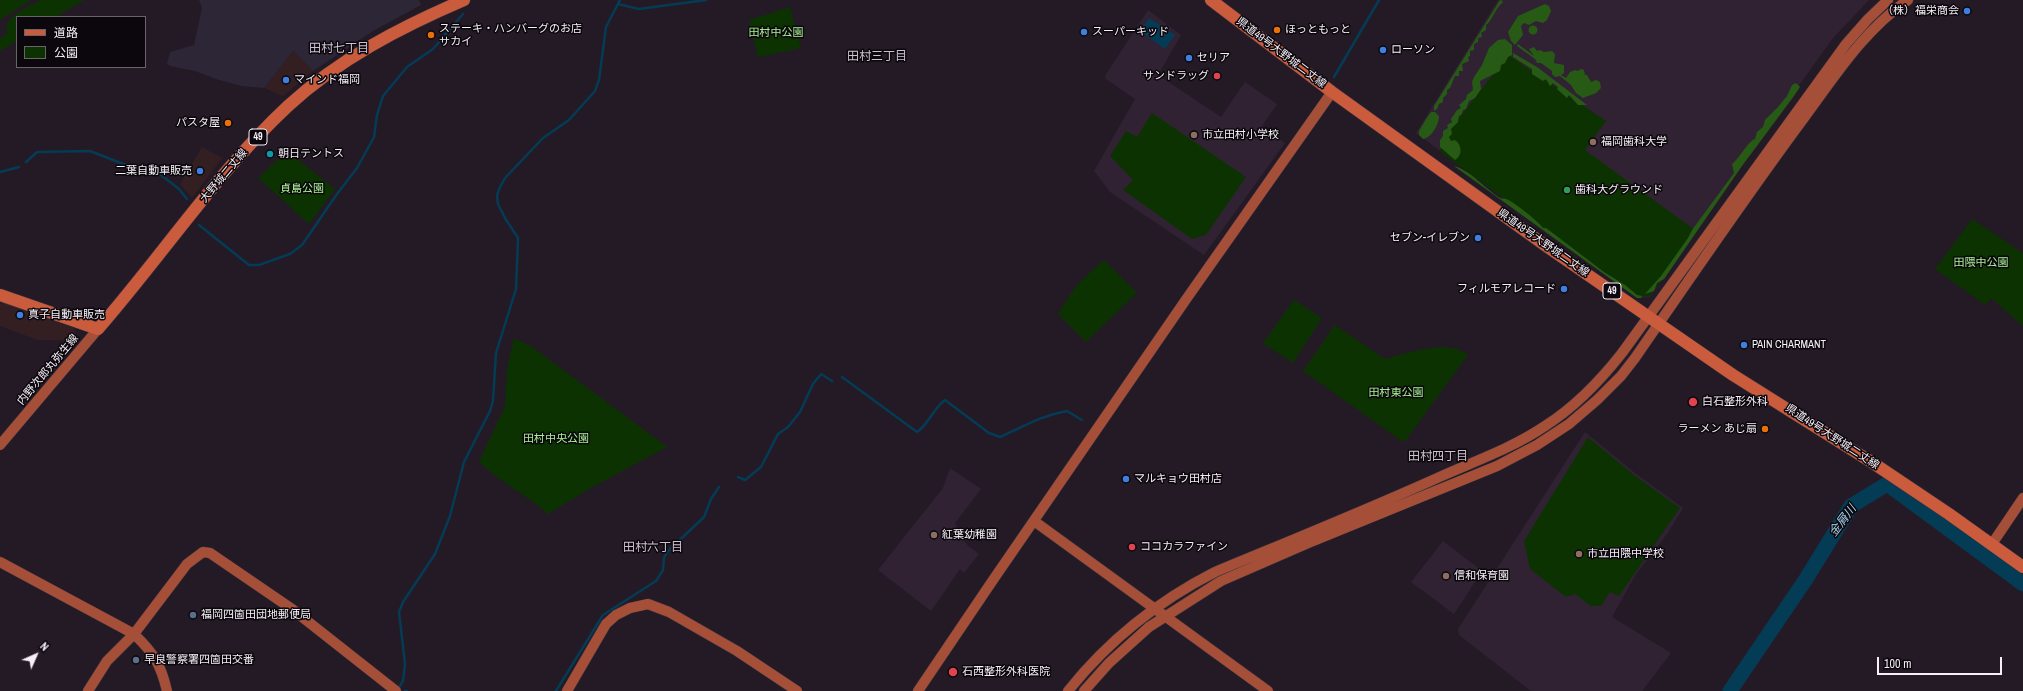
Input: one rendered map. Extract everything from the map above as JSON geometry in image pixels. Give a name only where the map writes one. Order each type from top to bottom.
[{"type":"main road","name":"大野城二丈線","points":[[98,329],[234,163],[288,106],[330,72],[380,40],[464,0]]},
{"type":"main road","name":"県道49号大野城二丈線","points":[[1211,0],[1332,92],[1546,246],[1733,375],[1874,463],[2023,567]]},
{"type":"main road","points":[[0,295],[98,329]]},
{"type":"street","points":[[1084,691],[1128,645],[1165,616],[1221,581],[1326,535],[1497,466],[1536,445],[1569,424],[1597,400],[1621,376],[1654,320],[1846,44],[1868,19],[1888,0]]},
{"type":"street","points":[[1068,691],[1105,650],[1136,622],[1184,589],[1215,572],[1412,490],[1528,437],[1547,426],[1578,401],[1654,320],[1849,57],[1887,16],[1908,0]]},
{"type":"street","points":[[918,691],[1187,298],[1332,92]]},
{"type":"street","name":"内野次郎丸弥生線","points":[[0,445],[98,329]]},
{"type":"street","points":[[1992,544],[2023,498]]},
{"type":"street","points":[[1034,521],[1268,691]]},
{"type":"street","points":[[88,691],[107,661],[134,634],[187,564],[203,552],[210,553],[292,609],[394,690]]},
{"type":"street","points":[[0,562],[134,634],[150,650],[160,666],[167,691]]},
{"type":"street","points":[[567,691],[606,624],[616,614],[630,608],[648,604],[669,612],[737,651],[797,691]]},
{"type":"shaded area","points":[[199,0],[419,0],[421,5],[373,31],[313,71],[293,51],[264,88],[242,86],[167,64],[170,52],[194,45],[202,8]]},
{"type":"shaded area","name":"福岡歯科大学","points":[[1498,0],[1869,0],[1833,38],[1695,230],[1650,297],[1638,298],[1416,133]]},
{"type":"shaded area","name":"市立田村小学校","points":[[1148,10],[1181,35],[1158,75],[1221,117],[1245,82],[1277,104],[1262,126],[1285,143],[1204,255],[1110,192],[1094,171],[1135,99],[1106,79],[1105,76]]},
{"type":"shaded area","name":"マインド福岡","points":[[293,51],[313,71],[283,96],[264,88]]},
{"type":"shaded area","name":"二葉自動車販売","points":[[202,147],[222,158],[192,198],[180,184]]},
{"type":"shaded area","name":"真子自動車販売","points":[[6,302],[74,328],[77,340],[38,340],[0,326],[0,304]]},
{"type":"shaded area","name":"市立田隈中学校","points":[[1585,432],[1635,473],[1683,508],[1667,534],[1636,574],[1612,617],[1671,653],[1642,691],[1531,691],[1459,635],[1458,629]]},
{"type":"shaded area","name":"紅葉幼稚園","points":[[950,468],[981,489],[955,523],[967,545],[979,554],[964,573],[960,569],[931,611],[878,570],[943,488]]},
{"type":"shaded area","name":"信和保育園","points":[[1443,541],[1482,571],[1454,614],[1411,582]]},
{"type":"green space","points":[[0,0],[31,0],[0,20]]},
{"type":"green space","points":[[41,0],[84,0],[58,16],[16,16],[16,42],[0,51],[0,38],[7,34],[9,22],[12,17]]},
{"type":"green space","points":[[1500,0],[1503,1],[1486,25],[1486,30],[1481,33],[1482,37],[1478,38],[1478,42],[1474,44],[1474,50],[1470,51],[1470,56],[1468,57],[1469,61],[1462,64],[1463,71],[1459,71],[1459,76],[1455,76],[1450,88],[1447,90],[1447,94],[1443,98],[1443,102],[1439,104],[1437,109],[1434,111],[1434,106]]},
{"type":"green space","points":[[1545,4],[1549,6],[1551,11],[1547,20],[1543,23],[1536,21],[1529,25],[1524,23],[1521,26],[1523,35],[1515,45],[1511,41],[1508,32],[1518,16]]},
{"type":"green space","name":"田村中公園","points":[[790,7],[801,48],[758,57],[749,20]]},
{"type":"green space","points":[[1533,25],[1538,30],[1533,35],[1528,30]]},
{"type":"green space","points":[[1505,39],[1512,45],[1512,55],[1508,57],[1505,63],[1501,65],[1500,71],[1480,81],[1481,89],[1475,98],[1469,101],[1466,109],[1463,110],[1462,114],[1459,116],[1458,122],[1451,129],[1452,134],[1449,137],[1451,141],[1455,140],[1457,142],[1461,150],[1458,158],[1455,160],[1440,147],[1440,140],[1443,136],[1443,131],[1448,128],[1447,125],[1452,122],[1451,119],[1457,110],[1461,108],[1459,105],[1473,90],[1472,82],[1482,65],[1489,48],[1498,40]]},
{"type":"green space","points":[[1518,44],[1534,56],[1529,49],[1534,47],[1537,51],[1552,51],[1555,54],[1554,63],[1564,65],[1564,73],[1561,75],[1566,78],[1570,72],[1581,69],[1584,70],[1585,75],[1587,75],[1591,82],[1596,80],[1600,82],[1601,88],[1596,93],[1583,98],[1576,93],[1571,85],[1560,76],[1555,77],[1552,74],[1552,71],[1541,63],[1537,63],[1535,59],[1517,46]]},
{"type":"green space","points":[[1513,53],[1537,67],[1587,105],[1578,105],[1569,95],[1567,98],[1553,83],[1550,86],[1546,79],[1543,81],[1532,74],[1532,69],[1513,57]]},
{"type":"green space","name":"歯科大グラウンド","points":[[1508,55],[1606,121],[1585,150],[1695,230],[1650,296],[1638,297],[1439,151],[1442,147],[1439,144]]},
{"type":"green space","points":[[1796,83],[1800,87],[1794,96],[1742,166],[1664,279],[1657,283],[1654,291],[1645,294],[1661,276],[1692,230],[1734,173],[1732,164],[1749,143],[1755,139],[1757,132],[1763,127],[1765,120],[1787,96],[1792,85]]},
{"type":"green space","points":[[1431,112],[1435,112],[1439,116],[1439,120],[1432,134],[1423,139],[1419,135],[1419,131]]},
{"type":"green space","points":[[1152,113],[1246,177],[1206,235],[1192,239],[1123,190],[1133,180],[1110,156],[1126,131],[1137,137]]},
{"type":"green space","name":"貞島公園","points":[[287,151],[335,189],[309,224],[258,178]]},
{"type":"green space","points":[[1454,166],[1472,175],[1500,198],[1506,199],[1514,204],[1543,228],[1546,228],[1604,272],[1625,285],[1637,295],[1642,296],[1641,298],[1637,298]]},
{"type":"green space","name":"田隈中公園","points":[[1972,219],[2023,253],[2023,326],[1991,298],[1985,305],[1935,269]]},
{"type":"green space","points":[[1102,261],[1105,261],[1137,293],[1086,342],[1058,314],[1075,287]]},
{"type":"green space","points":[[1294,300],[1322,318],[1293,363],[1263,343]]},
{"type":"green space","name":"田村東公園","points":[[1335,325],[1385,359],[1428,348],[1439,347],[1460,350],[1468,355],[1406,440],[1403,442],[1303,371]]},
{"type":"green space","name":"田村中央公園","points":[[514,338],[531,346],[667,447],[589,489],[548,514],[479,462],[505,406],[507,369]]},
{"type":"green space","points":[[1588,437],[1634,475],[1680,508],[1619,596],[1610,592],[1601,606],[1591,606],[1575,594],[1566,597],[1530,569],[1524,541]]},
{"type":"water","points":[[1149,18],[1175,35],[1165,49],[1140,31]]},
{"type":"waterway","points":[[398,689],[403,681],[405,664],[399,612],[403,602],[435,554],[450,516],[464,462],[490,411],[493,401],[496,353],[516,289],[518,238],[498,204],[497,195],[505,178],[543,138],[569,120],[595,91],[599,80],[606,27],[620,0]]},
{"type":"waterway","points":[[618,4],[639,9],[706,0]]},
{"type":"waterway","points":[[1334,77],[1379,0]]},
{"type":"waterway","points":[[199,225],[249,265],[259,265],[290,254],[302,245],[357,168],[374,137],[377,115],[383,96],[407,67],[433,49],[463,14]]},
{"type":"waterway","points":[[26,162],[37,152],[90,151],[131,167],[160,174],[179,189],[187,199]]},
{"type":"waterway","points":[[0,172],[19,167]]},
{"type":"waterway","points":[[738,477],[745,480],[761,467],[778,434],[788,427],[800,412],[813,384],[821,374],[832,381]]},
{"type":"waterway","points":[[842,377],[917,432],[925,425],[937,408],[945,400],[989,433],[1000,437],[1057,413],[1067,411],[1082,420]]},
{"type":"waterway","name":"金屑川","points":[[1730,691],[1806,579],[1851,506],[1887,484],[2023,584]]},
{"type":"waterway","points":[[556,691],[603,615],[656,581],[663,570],[664,558],[667,552],[704,517],[711,499],[719,487]]},
{"type":"place","name":"（株）福栄商会","points":[[1967,11]]},
{"type":"place","name":"ほっともっと","points":[[1277,30]]},
{"type":"place","name":"スーパーキッド","points":[[1084,32]]},
{"type":"place","name":"ステーキ・ハンバーグのお店 サカイ","points":[[431,35]]},
{"type":"place","name":"ローソン","points":[[1383,50]]},
{"type":"place","name":"セリア","points":[[1189,58]]},
{"type":"place","name":"サンドラッグ","points":[[1217,76]]},
{"type":"place","name":"マインド福岡","points":[[286,80]]},
{"type":"place","name":"パスタ屋","points":[[228,123]]},
{"type":"place","name":"市立田村小学校","points":[[1194,135]]},
{"type":"place","name":"福岡歯科大学","points":[[1593,142]]},
{"type":"place","name":"朝日テントス","points":[[270,154]]},
{"type":"place","name":"二葉自動車販売","points":[[200,171]]},
{"type":"place","name":"歯科大グラウンド","points":[[1567,190]]},
{"type":"place","name":"セブン-イレブン","points":[[1478,238]]},
{"type":"place","name":"フィルモアレコード","points":[[1564,289]]},
{"type":"place","name":"真子自動車販売","points":[[20,315]]},
{"type":"place","name":"PAIN CHARMANT","points":[[1744,345]]},
{"type":"place","name":"白石整形外科","points":[[1693,402]]},
{"type":"place","name":"ラーメン あじ扇","points":[[1765,429]]},
{"type":"place","name":"マルキョウ田村店","points":[[1126,479]]},
{"type":"place","name":"紅葉幼稚園","points":[[934,535]]},
{"type":"place","name":"ココカラファイン","points":[[1132,547]]},
{"type":"place","name":"市立田隈中学校","points":[[1579,554]]},
{"type":"place","name":"信和保育園","points":[[1446,576]]},
{"type":"place","name":"福岡四箇田団地郵便局","points":[[193,615]]},
{"type":"place","name":"早良警察署四箇田交番","points":[[136,660]]},
{"type":"place","name":"石西整形外科医院","points":[[953,672]]},
{"type":"district","name":"田村七丁目","points":[[339,49]]},
{"type":"district","name":"田村三丁目","points":[[877,57]]},
{"type":"district","name":"田村四丁目","points":[[1438,457]]},
{"type":"district","name":"田村六丁目","points":[[653,548]]}]
